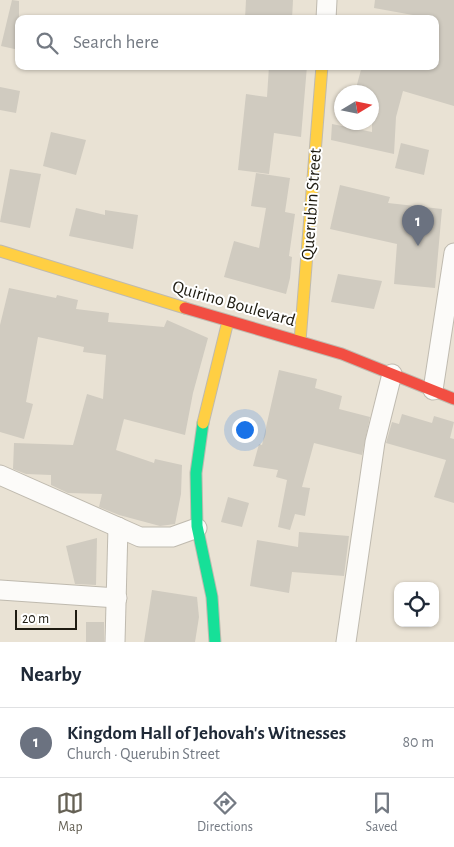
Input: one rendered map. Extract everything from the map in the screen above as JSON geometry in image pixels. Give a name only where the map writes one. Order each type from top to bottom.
[{"type":"street","points":[[326,15],[327,0]]},
{"type":"street","name":"Querubin Street","points":[[300,341],[322,70]]},
{"type":"street","name":"Quirino Boulevard","points":[[0,251],[342,354],[454,398]]},
{"type":"street","points":[[433,390],[454,253]]},
{"type":"street","points":[[215,642],[210,584],[197,528],[195,483],[198,444],[210,385],[228,321]]},
{"type":"street","points":[[346,642],[375,442],[392,374]]},
{"type":"street","points":[[0,475],[140,537],[172,537],[197,528]]},
{"type":"street","points":[[115,642],[118,527]]},
{"type":"street","points":[[0,590],[117,598]]},
{"type":"building","points":[[12,0],[19,1],[19,15],[15,15],[15,49],[1,46]]},
{"type":"building","points":[[246,0],[293,0],[292,15],[245,15]]},
{"type":"building","points":[[375,0],[454,0],[454,106],[403,91],[396,117],[394,154],[331,140],[332,124],[334,124],[334,130],[372,132],[372,130],[379,130],[379,85],[357,85],[361,70],[439,70],[439,15],[413,15],[374,8]]},
{"type":"building","points":[[269,70],[307,70],[301,137],[274,133],[269,174],[238,170],[246,94],[267,97]]},
{"type":"building","points":[[0,87],[20,91],[16,113],[0,110]]},
{"type":"building","points":[[51,132],[86,140],[76,175],[43,166]]},
{"type":"building","points":[[401,143],[429,150],[424,175],[395,168]]},
{"type":"building","points":[[10,169],[41,174],[30,228],[0,222]]},
{"type":"building","points":[[256,173],[290,178],[285,212],[295,214],[289,256],[292,257],[290,278],[286,294],[224,277],[234,241],[259,248],[266,208],[251,206]]},
{"type":"building","points":[[340,185],[390,197],[388,203],[442,209],[435,288],[394,284],[397,244],[330,229]]},
{"type":"building","points":[[76,208],[105,215],[105,210],[138,215],[133,249],[69,236]]},
{"type":"building","points":[[338,274],[382,281],[374,309],[331,302]]},
{"type":"building","points":[[9,288],[56,298],[57,295],[78,300],[76,309],[109,313],[108,322],[164,327],[167,320],[208,338],[193,393],[185,435],[124,419],[116,450],[154,463],[155,459],[182,465],[181,494],[175,524],[160,526],[119,515],[99,507],[102,494],[68,493],[51,485],[51,475],[26,474],[13,469],[14,443],[73,445],[87,394],[103,399],[106,355],[83,352],[84,347],[38,337],[26,402],[33,404],[24,439],[0,432],[0,325]]},
{"type":"building","points":[[279,370],[317,379],[315,388],[342,396],[339,409],[370,417],[362,455],[314,443],[302,487],[310,488],[305,516],[295,514],[290,530],[278,527],[287,480],[276,477],[278,470],[253,466],[259,444],[262,445]]},
{"type":"building","points":[[402,414],[432,423],[434,416],[454,422],[450,438],[454,439],[454,503],[434,497],[446,460],[386,443],[392,422],[399,424]]},
{"type":"building","points":[[228,497],[249,503],[242,527],[221,522]]},
{"type":"building","points":[[299,532],[349,536],[344,576],[292,572],[289,593],[250,586],[257,540],[298,547]]},
{"type":"building","points":[[97,538],[96,585],[75,584],[66,546]]},
{"type":"building","points":[[152,590],[197,597],[199,617],[195,642],[144,642]]},
{"type":"building","points":[[86,622],[104,622],[104,642],[86,642]]},
{"type":"traffic: fast","points":[[203,423],[196,473],[197,526],[212,597],[215,642]]},
{"type":"traffic: slow","points":[[300,341],[322,70]]},
{"type":"traffic: slow","points":[[0,251],[185,308]]},
{"type":"traffic: slow","points":[[203,423],[228,321]]},
{"type":"traffic: jam","points":[[185,308],[342,354],[454,399]]},
{"type":"place","name":"Kingdom Hall of Jehovah's Witnesses","points":[[418,246]]}]
